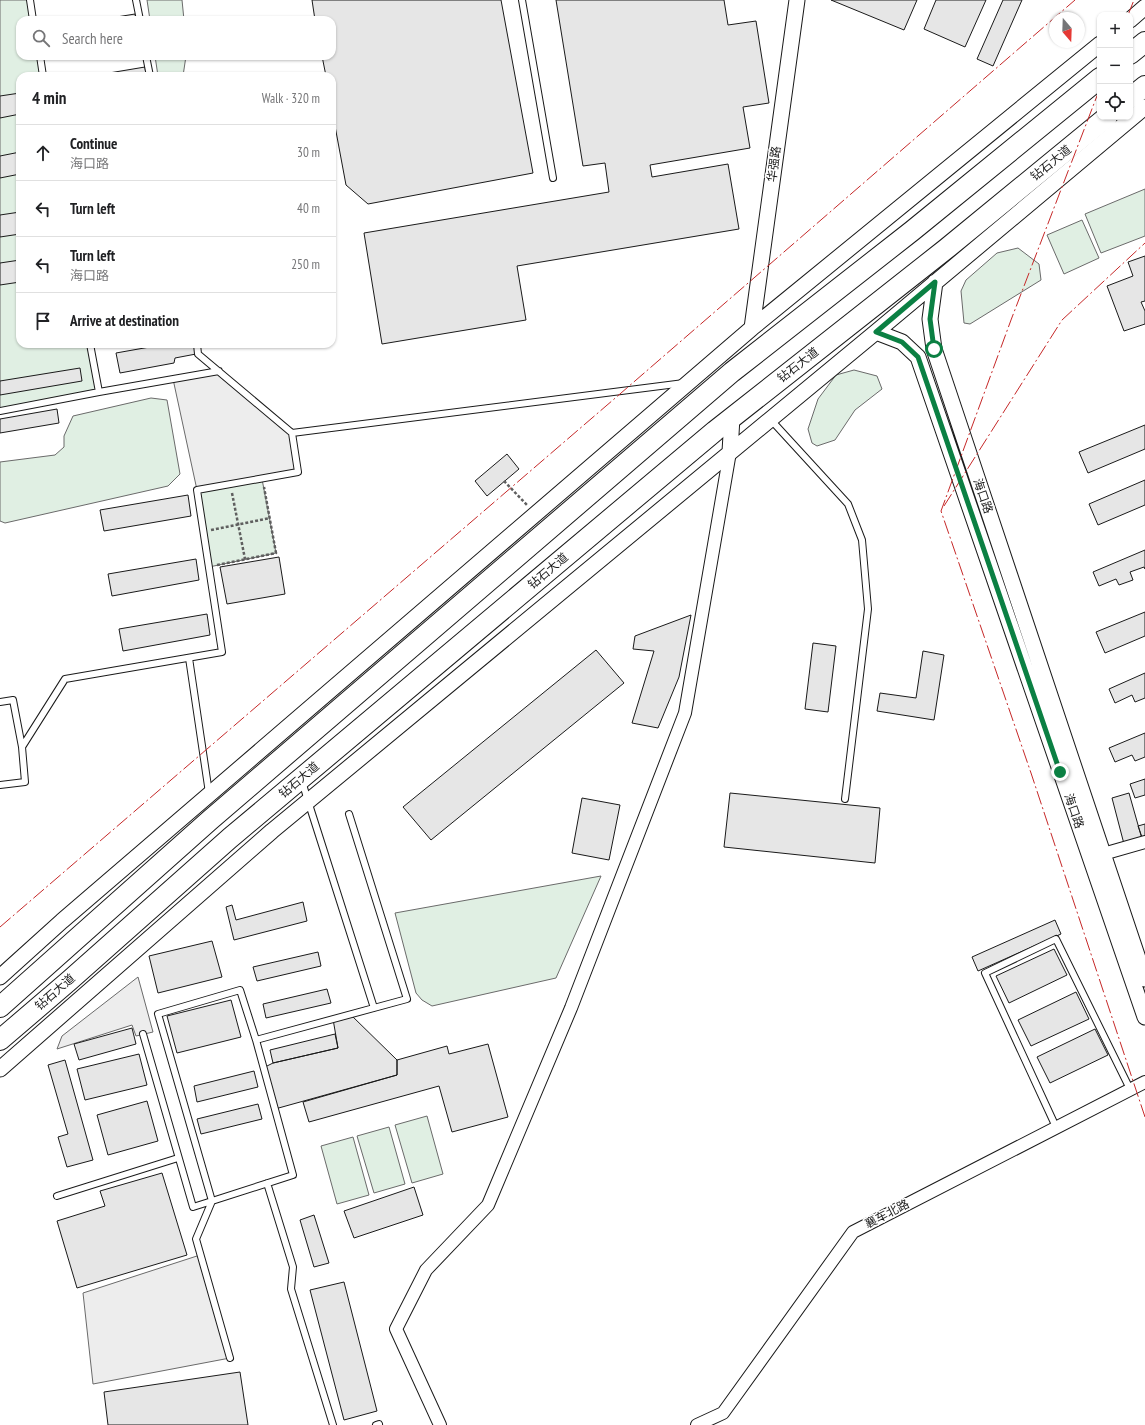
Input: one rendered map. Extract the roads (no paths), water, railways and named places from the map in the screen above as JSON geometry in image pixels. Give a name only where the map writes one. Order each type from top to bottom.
[{"type":"highway","points":[[1133,52],[1145,42]]},
{"type":"highway","name":"钻石大道","points":[[0,1006],[210,820],[732,372],[912,231],[1097,80]]},
{"type":"highway","points":[[1133,96],[1145,86]]},
{"type":"highway","name":"钻石大道","points":[[0,1040],[224,843],[732,417],[946,249],[1103,120]]},
{"type":"street","name":"华强路","points":[[752,328],[797,0]]},
{"type":"street","points":[[1133,17],[1145,7]]},
{"type":"street","points":[[0,977],[62,921],[752,328],[1097,46]]},
{"type":"street","points":[[0,1068],[308,801],[876,332],[1145,107]]},
{"type":"street","name":"海口路","points":[[935,282],[930,319],[934,349],[1096,856],[1145,1017]]},
{"type":"street","points":[[752,328],[766,346]]},
{"type":"street","name":"海口路","points":[[876,332],[902,342],[918,357],[1096,856],[1145,979]]},
{"type":"street","points":[[440,1425],[396,1329],[426,1270],[488,1205],[571,1008],[684,713],[730,452],[732,417]]},
{"type":"street","points":[[1096,856],[1145,842]]},
{"type":"street","name":"襄车北路","points":[[697,1425],[723,1413],[853,1232],[1145,1082]]},
{"type":"lane","points":[[30,0],[32,16]]},
{"type":"lane","points":[[136,0],[139,16]]},
{"type":"lane","points":[[522,0],[553,178]]},
{"type":"lane","points":[[41,60],[42,72]]},
{"type":"lane","points":[[147,60],[149,72]]},
{"type":"lane","points":[[91,348],[99,392]]},
{"type":"lane","points":[[22,747],[65,680],[222,652],[197,490],[298,472],[292,434],[198,354],[197,348]]},
{"type":"lane","points":[[0,411],[219,371]]},
{"type":"lane","points":[[292,434],[689,382]]},
{"type":"lane","points":[[770,419],[848,504],[862,540],[868,609],[846,799]]},
{"type":"lane","points":[[189,658],[209,795]]},
{"type":"lane","points":[[0,702],[14,700],[26,782],[0,785]]},
{"type":"lane","points":[[302,778],[374,1008]]},
{"type":"lane","points":[[256,1040],[407,999],[349,814]]},
{"type":"lane","points":[[1056,1127],[985,973],[1056,939],[1130,1089]]},
{"type":"lane","points":[[143,1034],[193,1207],[212,1201],[267,1183],[293,1175],[256,1040],[240,990],[158,1014],[212,1201],[196,1239],[230,1358]]},
{"type":"lane","points":[[57,1196],[178,1158]]},
{"type":"lane","points":[[267,1183],[293,1267],[291,1289],[333,1425]]}]
